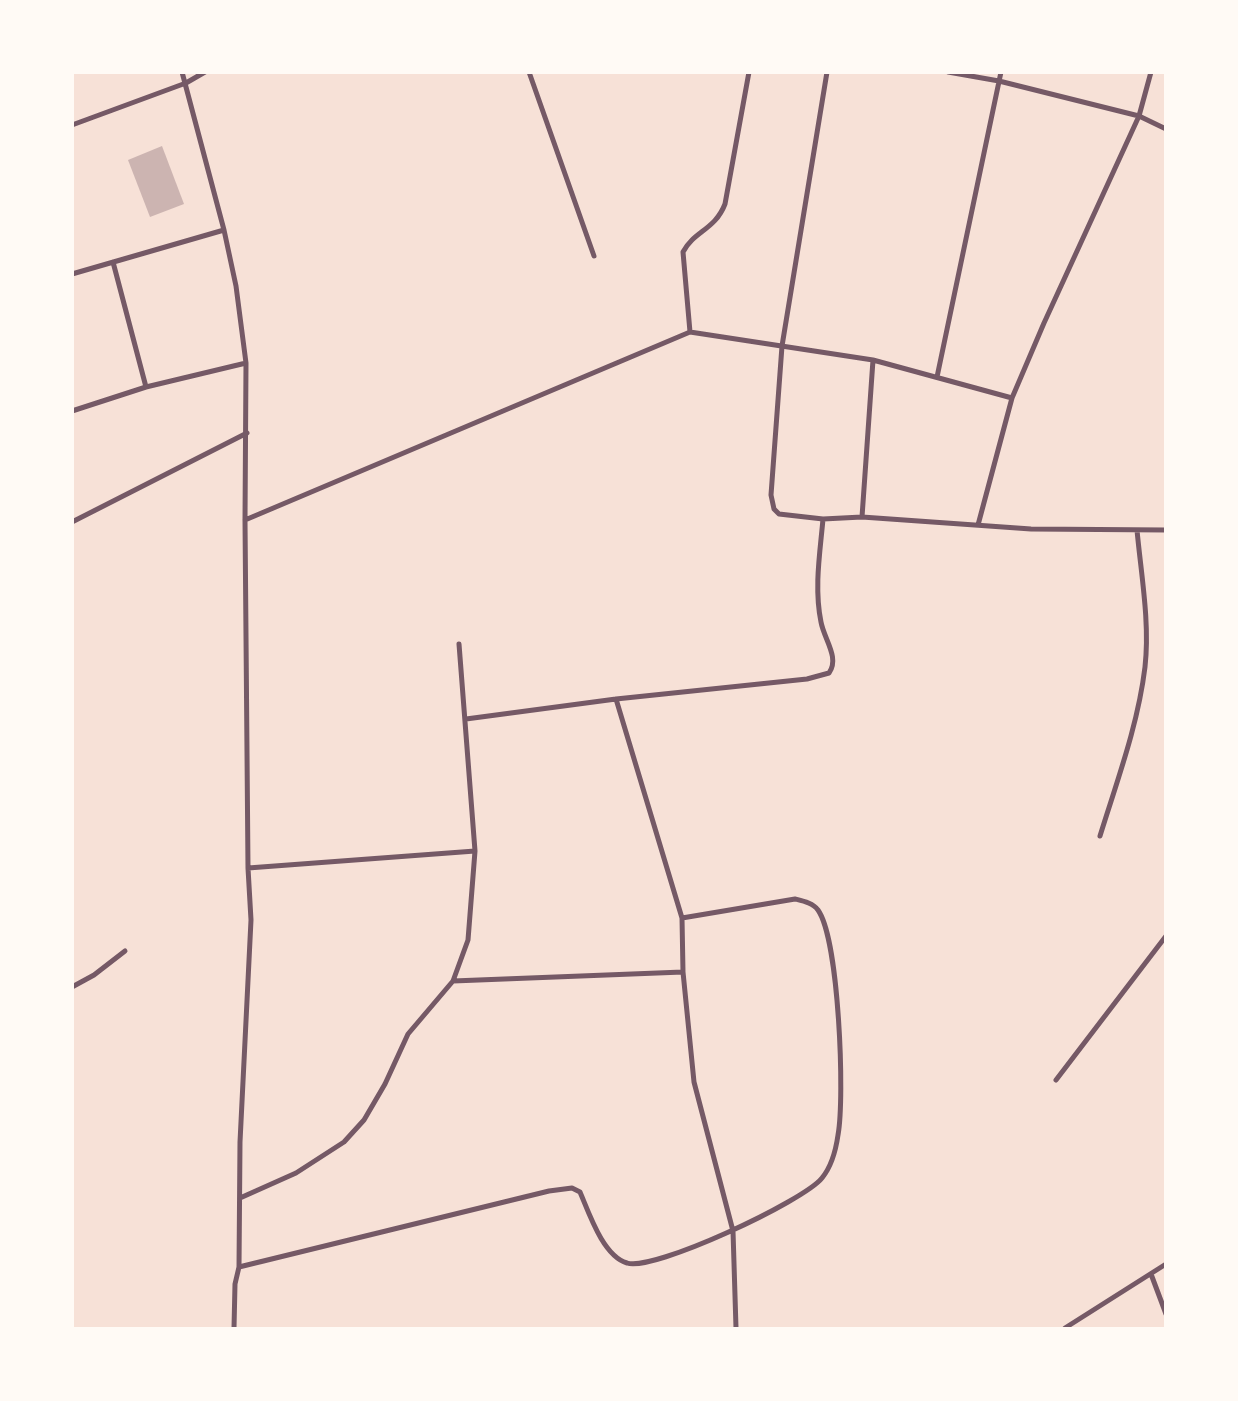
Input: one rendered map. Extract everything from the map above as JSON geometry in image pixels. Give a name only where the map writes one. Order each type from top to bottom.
[{"type":"street","points":[[182,72],[224,230],[236,286],[246,363],[245,520],[248,868],[251,920],[240,1142],[239,1267],[235,1284],[234,1328]]},
{"type":"street","points":[[72,125],[186,83],[205,72]]},
{"type":"street","points":[[528,72],[594,256]]},
{"type":"street","points":[[690,332],[683,252],[692,239],[714,223],[725,204],[750,72]]},
{"type":"street","points":[[828,72],[782,346],[772,504],[778,514],[823,518],[862,517],[1031,529],[1166,530]]},
{"type":"street","points":[[948,72],[999,81],[1139,116],[1166,129]]},
{"type":"street","points":[[937,377],[1001,72]]},
{"type":"street","points":[[978,525],[1012,398],[1139,116],[1150,72]]},
{"type":"street","points":[[72,274],[224,230]]},
{"type":"street","points":[[113,262],[146,387]]},
{"type":"street","points":[[245,520],[690,332],[873,360],[1012,398]]},
{"type":"street","points":[[862,517],[873,360]]},
{"type":"street","points":[[72,411],[146,387],[246,363]]},
{"type":"street","points":[[72,522],[247,433]]},
{"type":"street","points":[[466,719],[616,699],[808,679],[829,674],[834,664],[833,656],[821,623],[817,590],[823,518]]},
{"type":"street","points":[[1100,836],[1133,730],[1145,666],[1145,620],[1137,530]]},
{"type":"street","points":[[240,1198],[296,1173],[344,1142],[364,1120],[385,1084],[408,1034],[453,981],[468,940],[475,851],[459,644]]},
{"type":"street","points":[[616,699],[682,918],[683,972],[694,1082],[733,1231],[736,1328]]},
{"type":"street","points":[[248,868],[475,851]]},
{"type":"street","points":[[239,1267],[561,1189],[572,1188],[580,1192],[598,1232],[617,1258],[628,1264],[646,1264],[733,1231],[810,1189],[823,1178],[833,1155],[840,1118],[840,1041],[830,942],[818,910],[809,903],[795,900],[682,918]]},
{"type":"street","points":[[1056,1080],[1166,936]]},
{"type":"street","points":[[72,986],[94,975],[125,951]]},
{"type":"street","points":[[453,981],[683,972]]},
{"type":"street","points":[[1065,1328],[1166,1264]]},
{"type":"street","points":[[1151,1274],[1166,1314]]},
{"type":"building","points":[[162,146],[184,204],[150,217],[128,160]]}]
